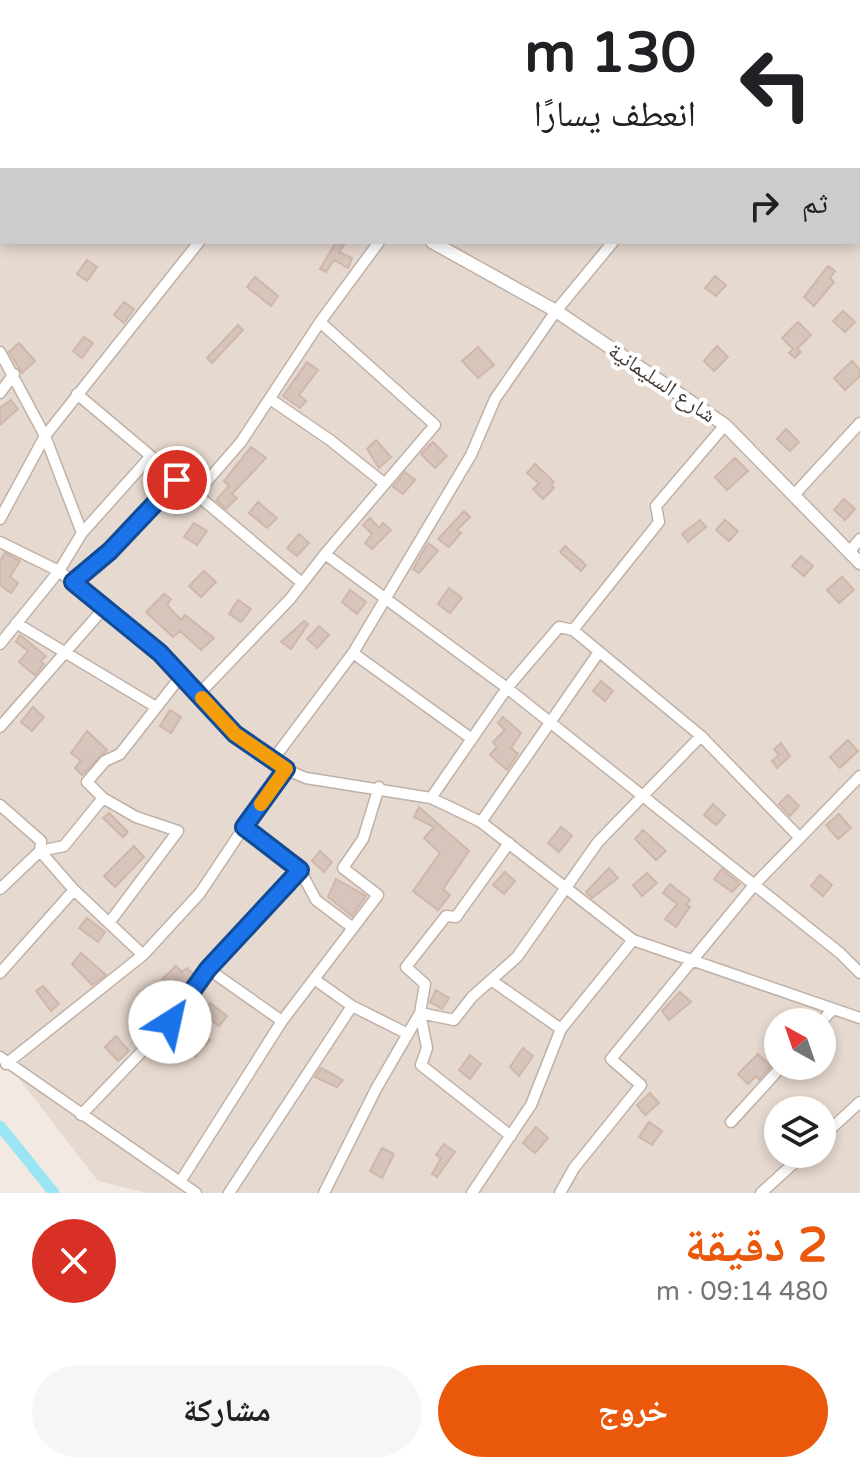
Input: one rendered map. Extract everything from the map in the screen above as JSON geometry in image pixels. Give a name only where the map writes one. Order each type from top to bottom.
[{"type":"street","points":[[0,519],[45,436],[197,244]]},
{"type":"street","points":[[195,495],[241,442],[320,322],[378,244]]},
{"type":"street","name":"شارع السليمانية","points":[[436,244],[556,311],[725,425],[860,563]]},
{"type":"street","points":[[272,761],[353,653],[471,455],[495,399],[556,311],[611,244]]},
{"type":"street","points":[[198,695],[302,583],[435,425],[320,322]]},
{"type":"street","points":[[0,352],[45,436],[82,533]]},
{"type":"street","points":[[0,393],[14,374]]},
{"type":"street","points":[[77,394],[302,583]]},
{"type":"street","points":[[270,399],[330,440],[385,484]]},
{"type":"street","points":[[794,495],[860,423]]},
{"type":"street","points":[[573,630],[659,522],[656,506],[725,425]]},
{"type":"street","points":[[0,644],[59,571],[82,533],[150,457]]},
{"type":"street","points":[[73,582],[110,551],[177,480]]},
{"type":"street","points":[[849,552],[860,539]]},
{"type":"street","points":[[0,542],[59,571],[73,582],[160,653],[235,734],[286,769],[306,778],[379,787],[431,798],[481,822],[633,940],[830,1008]]},
{"type":"street","points":[[325,554],[552,723],[755,884],[860,973]]},
{"type":"street","points":[[0,727],[104,608]]},
{"type":"street","points":[[16,623],[156,707]]},
{"type":"street","points":[[431,798],[507,688],[559,627],[573,630],[701,736],[800,838]]},
{"type":"street","points":[[481,822],[599,652]]},
{"type":"street","points":[[353,653],[472,739]]},
{"type":"street","points":[[109,923],[178,831],[136,817],[103,798],[87,782],[105,761],[120,754],[181,676]]},
{"type":"street","points":[[420,1013],[454,1020],[517,957],[598,842],[701,736]]},
{"type":"street","points":[[196,1193],[3,1060],[143,955],[200,893],[286,769]]},
{"type":"street","points":[[560,1193],[574,1168],[641,1085],[611,1059],[755,884],[860,776]]},
{"type":"street","points":[[180,1182],[282,1021],[378,895],[343,868],[363,839],[379,787]]},
{"type":"street","points":[[0,889],[40,851],[64,846],[103,798]]},
{"type":"street","points":[[0,805],[41,841],[40,851],[74,890],[143,955]]},
{"type":"street","points":[[244,827],[300,870],[316,900],[353,928]]},
{"type":"street","points":[[324,1193],[420,1013],[425,984],[406,967],[446,916],[456,917],[509,843]]},
{"type":"street","points":[[81,1115],[170,1022],[208,969],[300,870]]},
{"type":"street","points":[[0,973],[74,890]]},
{"type":"street","points":[[472,1193],[531,1105],[561,1029],[633,940]]},
{"type":"street","points":[[208,969],[282,1021]]},
{"type":"street","points":[[314,979],[352,1006],[408,1034]]},
{"type":"street","points":[[491,980],[561,1029]]},
{"type":"street","points":[[229,1193],[352,1006]]},
{"type":"street","points":[[836,1010],[860,1018]]},
{"type":"street","points":[[420,1013],[427,1048],[421,1065],[511,1136]]},
{"type":"street","points":[[731,1122],[769,1080]]},
{"type":"street","points":[[836,1124],[860,1102]]},
{"type":"street","points":[[761,1193],[789,1168]]},
{"type":"shaded area","points":[[0,244],[860,244],[860,1193],[147,1193],[98,1181],[0,1054]]},
{"type":"building","points":[[335,244],[345,244],[339,252],[352,258],[348,268],[334,260],[326,272],[320,269]]},
{"type":"building","points":[[87,260],[97,267],[87,281],[77,274]]},
{"type":"building","points":[[828,266],[835,271],[830,278],[834,282],[814,306],[804,297]]},
{"type":"building","points":[[715,276],[726,285],[716,296],[705,288]]},
{"type":"building","points":[[255,277],[278,296],[271,306],[247,287]]},
{"type":"building","points":[[124,302],[134,309],[124,323],[114,315]]},
{"type":"building","points":[[843,311],[855,322],[845,332],[833,321]]},
{"type":"building","points":[[798,322],[811,335],[797,349],[801,352],[795,358],[789,353],[793,349],[782,338]]},
{"type":"building","points":[[238,325],[243,330],[212,363],[207,358]]},
{"type":"building","points":[[84,337],[93,343],[82,358],[73,351]]},
{"type":"building","points":[[19,343],[35,361],[22,373],[9,352]]},
{"type":"building","points":[[717,346],[728,357],[714,371],[704,361]]},
{"type":"building","points":[[478,347],[494,365],[478,378],[462,361]]},
{"type":"building","points":[[852,361],[860,370],[860,376],[845,390],[834,378]]},
{"type":"building","points":[[307,362],[318,370],[299,395],[306,401],[300,408],[283,396]]},
{"type":"building","points":[[11,400],[18,409],[0,425],[0,408]]},
{"type":"building","points":[[786,429],[799,442],[790,451],[777,439]]},
{"type":"building","points":[[376,440],[391,457],[379,468],[367,449]]},
{"type":"building","points":[[433,442],[447,456],[435,468],[421,454]]},
{"type":"building","points":[[251,447],[266,458],[232,494],[237,498],[226,509],[216,500],[229,486],[224,481]]},
{"type":"building","points":[[735,458],[748,471],[727,490],[715,477]]},
{"type":"building","points":[[535,464],[554,482],[551,485],[554,488],[543,499],[533,489],[539,483],[527,473]]},
{"type":"building","points":[[405,472],[415,480],[403,494],[393,487]]},
{"type":"building","points":[[844,499],[855,509],[845,520],[834,510]]},
{"type":"building","points":[[258,502],[277,518],[267,528],[249,513]]},
{"type":"building","points":[[464,511],[470,517],[457,530],[461,533],[449,547],[438,539]]},
{"type":"building","points":[[370,518],[379,528],[383,523],[391,530],[372,549],[365,543],[372,534],[363,525]]},
{"type":"building","points":[[700,520],[706,527],[688,542],[682,534]]},
{"type":"building","points":[[725,520],[738,531],[729,541],[716,530]]},
{"type":"building","points":[[194,523],[207,531],[197,545],[184,537]]},
{"type":"building","points":[[299,534],[309,543],[297,556],[287,548]]},
{"type":"building","points":[[428,543],[438,551],[419,573],[413,569]]},
{"type":"building","points":[[565,546],[586,565],[581,571],[560,552]]},
{"type":"building","points":[[5,553],[20,561],[10,577],[18,583],[11,593],[0,585],[0,561]]},
{"type":"building","points":[[801,556],[813,566],[804,576],[792,566]]},
{"type":"building","points":[[204,571],[216,582],[201,597],[189,586]]},
{"type":"building","points":[[842,577],[854,590],[839,603],[827,590]]},
{"type":"building","points":[[449,588],[462,598],[450,613],[438,604]]},
{"type":"building","points":[[350,590],[366,602],[357,614],[342,602]]},
{"type":"building","points":[[164,594],[171,599],[167,605],[181,620],[185,615],[214,638],[201,650],[180,631],[173,637],[146,612]]},
{"type":"building","points":[[238,600],[251,609],[241,622],[229,614]]},
{"type":"building","points":[[304,621],[308,624],[291,649],[281,642]]},
{"type":"building","points":[[319,626],[329,635],[317,648],[307,639]]},
{"type":"building","points":[[20,635],[46,656],[35,675],[19,662],[28,651],[16,642]]},
{"type":"building","points":[[601,681],[613,691],[605,701],[593,691]]},
{"type":"building","points":[[33,707],[44,717],[32,731],[21,722]]},
{"type":"building","points":[[170,710],[181,717],[171,733],[160,726]]},
{"type":"building","points":[[503,717],[521,733],[511,748],[518,754],[507,770],[490,755],[497,747],[493,742],[505,730],[498,723]]},
{"type":"building","points":[[87,731],[107,750],[82,775],[75,768],[81,761],[71,753]]},
{"type":"building","points":[[848,740],[858,751],[840,768],[830,757]]},
{"type":"building","points":[[781,743],[790,756],[777,768],[772,761],[779,755],[774,749]]},
{"type":"building","points":[[788,795],[799,806],[790,816],[779,804]]},
{"type":"building","points":[[713,804],[725,815],[716,825],[704,815]]},
{"type":"building","points":[[419,807],[469,851],[443,889],[450,895],[438,910],[413,891],[440,853],[424,838],[434,827],[414,817]]},
{"type":"building","points":[[109,813],[128,832],[123,837],[103,818]]},
{"type":"building","points":[[839,814],[851,828],[838,839],[826,825]]},
{"type":"building","points":[[561,827],[572,836],[559,852],[548,843]]},
{"type":"building","points":[[643,830],[666,851],[656,860],[635,839]]},
{"type":"building","points":[[134,846],[144,857],[115,887],[104,876]]},
{"type":"building","points":[[320,851],[332,862],[324,872],[312,861]]},
{"type":"building","points":[[609,868],[618,878],[592,898],[586,892]]},
{"type":"building","points":[[722,869],[740,884],[732,892],[714,879]]},
{"type":"building","points":[[505,872],[515,881],[504,894],[493,885]]},
{"type":"building","points":[[647,873],[657,883],[642,896],[633,885]]},
{"type":"building","points":[[820,875],[832,885],[823,896],[811,886]]},
{"type":"building","points":[[336,879],[366,896],[352,916],[328,897]]},
{"type":"building","points":[[670,884],[690,900],[686,905],[690,907],[676,927],[665,919],[677,904],[663,893]]},
{"type":"building","points":[[87,918],[105,932],[98,942],[79,928]]},
{"type":"building","points":[[81,953],[106,975],[92,985],[72,964]]},
{"type":"building","points":[[176,966],[182,972],[187,968],[194,975],[176,994],[162,979]]},
{"type":"building","points":[[43,986],[59,1004],[51,1011],[36,991]]},
{"type":"building","points":[[436,990],[449,998],[442,1009],[430,1002]]},
{"type":"building","points":[[680,992],[691,1002],[669,1020],[662,1011]]},
{"type":"building","points":[[210,1003],[227,1016],[219,1026],[202,1013]]},
{"type":"building","points":[[192,1025],[210,1040],[195,1057],[178,1042]]},
{"type":"building","points":[[116,1036],[129,1051],[118,1061],[105,1047]]},
{"type":"building","points":[[523,1048],[533,1056],[519,1076],[510,1067]]},
{"type":"building","points":[[758,1054],[764,1060],[764,1074],[759,1080],[756,1076],[748,1084],[738,1074]]},
{"type":"building","points":[[470,1055],[481,1064],[470,1079],[459,1070]]},
{"type":"building","points":[[321,1068],[343,1080],[337,1087],[315,1077]]},
{"type":"building","points":[[650,1093],[659,1103],[645,1115],[637,1105]]},
{"type":"building","points":[[649,1122],[662,1131],[652,1145],[639,1137]]},
{"type":"building","points":[[536,1127],[548,1138],[535,1153],[523,1143]]},
{"type":"building","points":[[444,1144],[455,1152],[437,1177],[432,1174],[441,1158],[436,1155]]},
{"type":"building","points":[[382,1148],[394,1154],[382,1178],[370,1171]]},
{"type":"waterway","points":[[0,1126],[54,1193]]},
{"type":"slow traffic","points":[[202,698],[235,734],[286,769],[261,804]]},
{"type":"route","points":[[170,1022],[208,969],[300,870],[244,827],[286,769],[235,734],[160,653],[73,582],[110,551],[177,480]]}]
